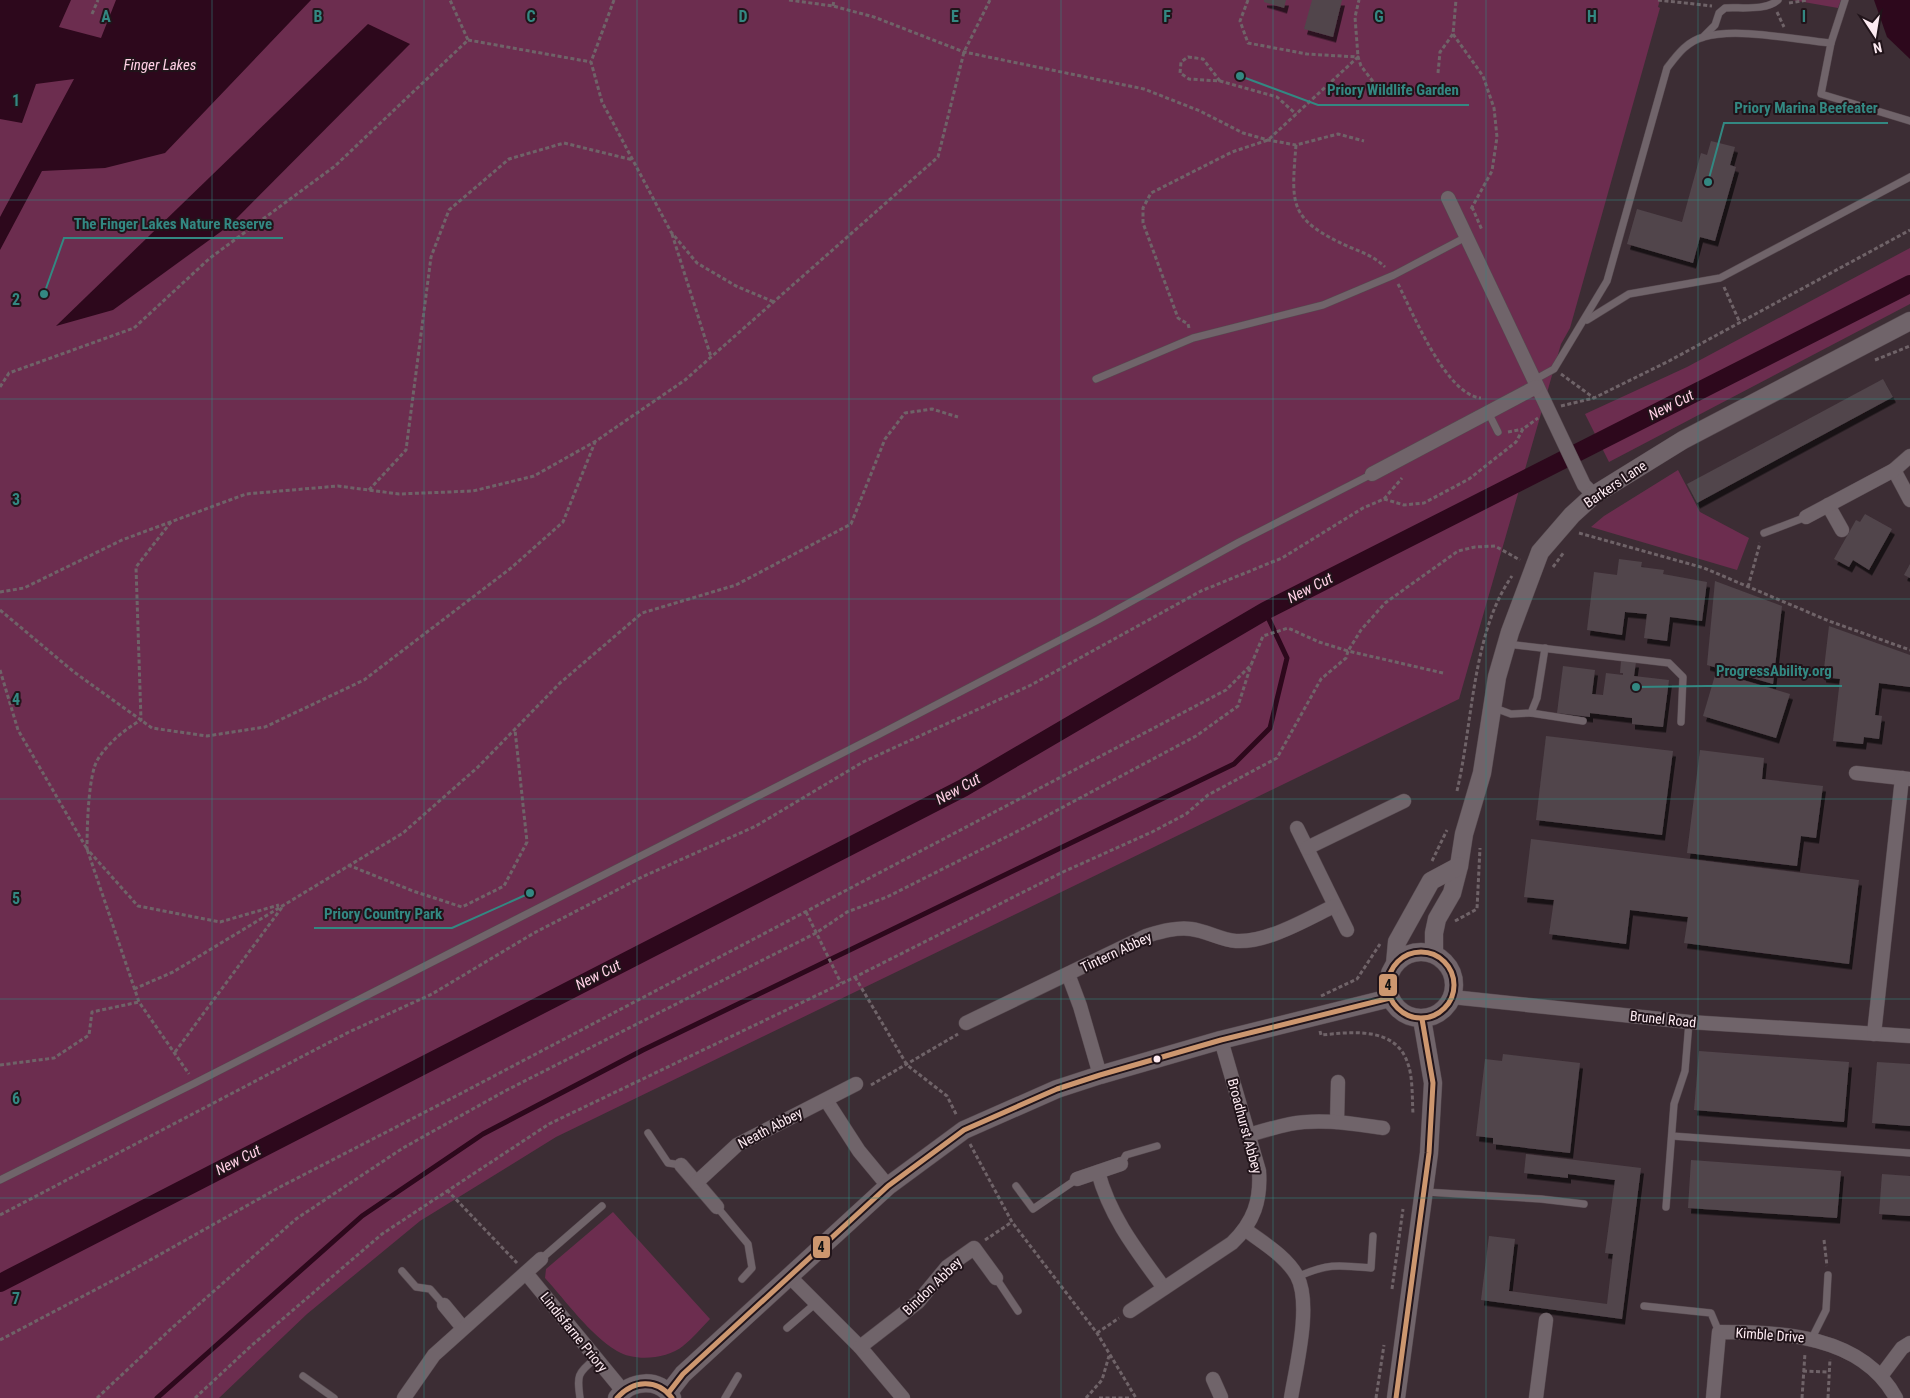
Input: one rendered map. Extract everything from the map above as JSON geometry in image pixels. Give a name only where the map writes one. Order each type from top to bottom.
[{"type":"street","points":[[1448,198],[1549,414],[1584,485],[1594,495]]},
{"type":"street","name":"Barkers Lane","points":[[1434,954],[1434,933],[1437,919],[1452,893],[1464,834],[1482,773],[1497,677],[1506,644],[1540,552],[1572,514],[1594,495],[1692,436],[1908,326]]},
{"type":"street","points":[[1372,474],[1488,412],[1535,384]]},
{"type":"street","points":[[1806,517],[1894,470],[1910,456]]},
{"type":"street","points":[[1894,470],[1910,500]]},
{"type":"street","points":[[1828,505],[1842,530]]},
{"type":"street","points":[[1856,773],[1906,778],[1874,1034]]},
{"type":"street","points":[[1307,848],[1404,801]]},
{"type":"street","points":[[1297,828],[1346,930]]},
{"type":"street","points":[[1395,964],[1397,942],[1431,881],[1459,866]]},
{"type":"street","name":"Tintern Abbey","points":[[966,1024],[1146,936],[1170,929],[1192,929],[1237,941],[1256,940],[1296,925],[1334,906]]},
{"type":"street","points":[[1413,952],[1434,954],[1448,966],[1452,975],[1452,996],[1444,1009],[1431,1018],[1422,1019],[1405,1015],[1390,998],[1387,986],[1389,973],[1395,964],[1413,952]]},
{"type":"street","name":"Tintern Abbey","points":[[1068,974],[1080,1006],[1100,1075]]},
{"type":"street","name":"Brunel Road","points":[[1452,996],[1689,1022],[1910,1036]]},
{"type":"street","points":[[620,1394],[637,1383],[654,1384],[670,1395],[683,1374],[888,1186],[964,1130],[1057,1089],[1100,1075],[1221,1040],[1390,998]]},
{"type":"street","points":[[1396,1398],[1424,1192],[1433,1083],[1422,1019]]},
{"type":"street","name":"Broadhurst Abbey","points":[[1130,1311],[1232,1243],[1246,1230],[1256,1209],[1260,1189],[1259,1171],[1221,1040]]},
{"type":"street","points":[[1337,1122],[1338,1082]]},
{"type":"street","name":"Neath Abbey","points":[[697,1182],[737,1145],[856,1084]]},
{"type":"street","points":[[826,1100],[859,1151],[888,1186]]},
{"type":"street","points":[[1249,1135],[1291,1124],[1337,1122],[1383,1128]]},
{"type":"street","points":[[1077,1179],[1121,1164]]},
{"type":"street","points":[[681,1165],[717,1207]]},
{"type":"street","points":[[1098,1172],[1110,1208],[1124,1234],[1164,1288]]},
{"type":"street","points":[[1246,1230],[1277,1254],[1298,1277],[1302,1292],[1303,1313],[1291,1398]]},
{"type":"street","name":"Bindon Abbey","points":[[860,1347],[918,1302],[947,1267],[974,1248],[996,1278]]},
{"type":"street","points":[[404,1398],[434,1355],[542,1259]]},
{"type":"street","name":"Lindisfarne Priory","points":[[526,1273],[595,1359],[620,1394]]},
{"type":"street","points":[[789,1276],[860,1347],[903,1398]]},
{"type":"street","points":[[444,1305],[463,1328]]},
{"type":"street","points":[[1536,1398],[1546,1320]]},
{"type":"street","name":"Kimble Drive","points":[[1713,1398],[1719,1332],[1760,1332],[1809,1338],[1834,1346],[1860,1359],[1881,1376],[1896,1398]]},
{"type":"street","points":[[1881,1376],[1902,1348],[1910,1342]]},
{"type":"street","points":[[1213,1379],[1224,1398]]},
{"type":"lane","points":[[1845,0],[1831,43],[1821,94],[1910,121]]},
{"type":"lane","points":[[1535,384],[1554,369],[1607,281],[1667,68],[1682,49],[1704,37],[1715,25],[1719,13],[1725,8],[1776,2]]},
{"type":"lane","points":[[1704,37],[1735,34],[1831,43]]},
{"type":"lane","points":[[1584,321],[1629,294],[1720,278],[1910,177]]},
{"type":"lane","points":[[1096,379],[1194,338],[1323,305],[1394,275],[1463,232]]},
{"type":"lane","points":[[1488,412],[1498,432]]},
{"type":"lane","points":[[0,1180],[195,1084],[880,734],[1098,620],[1239,542],[1372,474]]},
{"type":"lane","points":[[1764,533],[1806,517]]},
{"type":"lane","points":[[1506,644],[1669,663],[1683,677],[1680,722]]},
{"type":"lane","points":[[1531,713],[1537,698],[1545,648]]},
{"type":"lane","points":[[1492,708],[1511,714],[1531,713],[1583,721]]},
{"type":"lane","points":[[1666,1207],[1674,1104],[1686,1071],[1689,1022]]},
{"type":"lane","points":[[648,1132],[668,1163],[681,1165]]},
{"type":"lane","points":[[1672,1136],[1910,1153]]},
{"type":"lane","points":[[1121,1164],[1126,1155],[1157,1146]]},
{"type":"lane","points":[[1016,1186],[1033,1209],[1077,1179]]},
{"type":"lane","points":[[1424,1192],[1541,1199],[1584,1204]]},
{"type":"lane","points":[[542,1259],[602,1206]]},
{"type":"lane","points":[[717,1207],[748,1244],[752,1268],[742,1279]]},
{"type":"lane","points":[[1298,1277],[1318,1267],[1332,1265],[1371,1268],[1373,1236]]},
{"type":"lane","points":[[402,1271],[416,1287],[430,1289],[444,1305]]},
{"type":"lane","points":[[1809,1338],[1826,1310],[1828,1275]]},
{"type":"lane","points":[[996,1278],[1018,1311]]},
{"type":"lane","points":[[787,1328],[816,1302]]},
{"type":"lane","points":[[1644,1306],[1711,1313],[1719,1332]]},
{"type":"lane","points":[[580,1398],[579,1375],[583,1368],[595,1359]]},
{"type":"lane","points":[[303,1376],[334,1398]]},
{"type":"lane","points":[[725,1398],[738,1376]]},
{"type":"path","points":[[92,14],[98,0]]},
{"type":"path","points":[[450,0],[468,40]]},
{"type":"path","points":[[452,4],[454,0]]},
{"type":"path","points":[[614,0],[591,62],[602,102],[671,232],[711,357]]},
{"type":"path","points":[[789,0],[833,6],[874,17],[964,52],[1144,89],[1200,111],[1243,133],[1268,140],[1296,145],[1338,134],[1364,141]]},
{"type":"path","points":[[833,6],[834,0]]},
{"type":"path","points":[[0,592],[24,588],[122,540],[246,494],[338,486],[399,494],[473,491],[534,476],[596,441],[686,380],[938,157],[964,52],[990,0]]},
{"type":"path","points":[[1248,0],[1240,21],[1248,43],[1307,54],[1358,57]]},
{"type":"path","points":[[1359,0],[1355,17],[1358,57],[1365,72],[1385,96]]},
{"type":"path","points":[[1438,73],[1440,52],[1452,34],[1456,0]]},
{"type":"path","points":[[1658,0],[1725,8]]},
{"type":"path","points":[[1776,2],[1788,39]]},
{"type":"path","points":[[1452,34],[1482,76],[1494,108],[1497,137],[1492,171],[1463,232]]},
{"type":"path","points":[[468,40],[591,62]]},
{"type":"path","points":[[0,387],[9,373],[134,328],[210,258],[335,166],[468,40]]},
{"type":"path","points":[[1220,81],[1203,59],[1188,57],[1181,62],[1180,73],[1189,79],[1220,81],[1277,97],[1296,114]]},
{"type":"path","points":[[1194,338],[1188,324],[1178,318],[1143,223],[1143,208],[1151,193],[1232,152],[1268,140],[1358,57]]},
{"type":"path","points":[[369,490],[406,450],[431,257],[449,210],[509,159],[564,143],[633,160]]},
{"type":"path","points":[[1384,499],[1404,505],[1432,499],[1469,479],[1516,442],[1524,428],[1549,414],[1558,406],[1594,398],[1740,323],[1910,230]]},
{"type":"path","points":[[671,232],[697,263],[736,286],[774,302]]},
{"type":"path","points":[[1720,278],[1740,323]]},
{"type":"path","points":[[1906,349],[1910,346]]},
{"type":"path","points":[[1554,369],[1594,398]]},
{"type":"path","points":[[134,988],[173,972],[403,832],[478,767],[560,683],[642,613],[736,585],[851,524],[885,439],[904,413],[932,409],[958,417]]},
{"type":"path","points":[[0,610],[74,672],[152,728],[207,736],[265,727],[364,680],[511,568],[563,522],[596,441]]},
{"type":"path","points":[[0,1215],[349,1032],[432,994],[550,924],[642,877],[756,826],[863,762],[1031,685],[1201,591],[1282,558],[1364,508],[1384,499],[1402,478]]},
{"type":"path","points":[[141,720],[136,567],[171,522]]},
{"type":"path","points":[[1579,533],[1704,568],[1829,621],[1910,650]]},
{"type":"path","points":[[1748,587],[1764,533]]},
{"type":"path","points":[[195,1398],[251,1346],[382,1234],[549,1124],[855,977],[1036,885],[1152,832],[1186,814],[1208,795],[1277,758],[1321,679],[1346,658],[1348,651],[1362,630],[1385,603],[1458,551],[1475,547],[1495,546],[1522,561]]},
{"type":"path","points":[[97,1398],[173,1327],[296,1219],[403,1148],[505,1091],[816,933],[847,912],[887,897],[1015,832],[1196,736],[1238,706],[1251,664],[1263,636],[1288,628],[1319,642],[1348,651],[1443,673]]},
{"type":"path","points":[[0,1340],[127,1273],[280,1187],[1226,690],[1251,664]]},
{"type":"path","points":[[0,670],[18,730],[87,849],[139,1002],[175,1052],[195,1084]]},
{"type":"path","points":[[1456,795],[1474,685]]},
{"type":"path","points":[[141,720],[123,731],[96,761],[87,810],[87,849],[138,906],[220,922],[285,904]]},
{"type":"path","points":[[348,866],[413,891],[462,907],[504,886],[527,842],[515,730]]},
{"type":"path","points":[[1429,868],[1450,824]]},
{"type":"path","points":[[175,1052],[285,904]]},
{"type":"path","points":[[806,912],[842,983]]},
{"type":"path","points":[[1313,999],[1338,990],[1357,979],[1382,941]]},
{"type":"path","points":[[855,977],[907,1065],[947,1096],[977,1160],[1012,1222],[1097,1333],[1109,1356],[1136,1398]]},
{"type":"path","points":[[0,1065],[54,1058],[89,1035],[92,1012],[139,1002]]},
{"type":"path","points":[[856,1084],[864,1088],[907,1065],[957,1037],[966,1024]]},
{"type":"path","points":[[1321,1035],[1353,1031],[1384,1036],[1400,1048],[1409,1064],[1414,1120]]},
{"type":"path","points":[[447,1190],[526,1273]]},
{"type":"path","points":[[1392,1294],[1403,1207]]},
{"type":"path","points":[[974,1248],[1012,1222]]},
{"type":"path","points":[[1097,1333],[1130,1311]]},
{"type":"path","points":[[1376,1398],[1386,1337]]},
{"type":"path","points":[[1802,1398],[1809,1338]]},
{"type":"path","points":[[1828,1398],[1829,1360],[1834,1346]]},
{"type":"path","points":[[1086,1398],[1102,1380],[1109,1356]]},
{"type":"path","points":[[1804,1370],[1829,1372]]},
{"type":"path","points":[[1099,1398],[1129,1398]]},
{"type":"shaded area","points":[[0,0],[1660,0],[1658,7],[1660,8],[1570,328],[1561,344],[1459,699],[556,1137],[420,1221],[307,1314],[219,1398],[0,1398]]},
{"type":"shaded area","points":[[1792,0],[1841,0],[1838,8]]},
{"type":"shaded area","points":[[1910,248],[1910,304],[1609,462],[1585,414],[1687,367]]},
{"type":"shaded area","points":[[1678,470],[1700,512],[1749,538],[1737,570],[1591,527],[1604,516]]},
{"type":"shaded area","points":[[613,1212],[710,1319],[683,1346],[668,1354],[642,1358],[617,1351],[588,1327],[545,1278],[546,1269]]},
{"type":"water","name":"Finger Lakes","points":[[0,0],[71,0],[59,27],[101,38],[116,0],[311,0],[165,153],[105,168],[42,171],[0,250],[0,217],[74,79],[36,84],[22,123],[0,119]]},
{"type":"water","points":[[1874,0],[1910,0],[1910,59],[1887,37]]},
{"type":"water","points":[[368,24],[410,44],[230,225],[113,310],[56,326]]},
{"type":"building","points":[[1264,0],[1286,0],[1284,8],[1264,2]]},
{"type":"building","points":[[1312,0],[1342,0],[1333,37],[1304,29]]},
{"type":"building","points":[[1711,141],[1735,147],[1730,165],[1736,167],[1715,241],[1700,237],[1693,263],[1627,244],[1637,209],[1682,222],[1701,153],[1707,155]]},
{"type":"building","points":[[1883,379],[1893,397],[1697,503],[1687,484]]},
{"type":"building","points":[[1865,514],[1892,529],[1869,570],[1853,560],[1849,567],[1834,559],[1856,520],[1860,522]]},
{"type":"building","points":[[1619,559],[1642,562],[1641,567],[1664,570],[1663,574],[1707,582],[1702,621],[1670,617],[1667,641],[1644,638],[1647,614],[1625,612],[1622,635],[1587,630],[1594,572],[1617,575]]},
{"type":"building","points":[[1910,564],[1910,578],[1904,575]]},
{"type":"building","points":[[1715,581],[1782,606],[1773,684],[1707,665]]},
{"type":"building","points":[[1829,626],[1910,655],[1910,687],[1879,683],[1875,715],[1882,716],[1879,739],[1864,737],[1863,744],[1833,741],[1840,679],[1823,677]]},
{"type":"building","points":[[1621,661],[1636,662],[1634,676],[1669,680],[1663,727],[1632,724],[1632,718],[1590,713],[1590,717],[1557,713],[1563,666],[1595,670],[1592,694],[1603,695],[1606,673],[1623,675],[1623,673],[1620,673]]},
{"type":"building","points":[[1716,672],[1790,694],[1776,738],[1703,716]]},
{"type":"building","points":[[1546,736],[1673,751],[1662,835],[1536,820]]},
{"type":"building","points":[[1700,750],[1764,758],[1762,779],[1823,786],[1816,838],[1801,836],[1797,866],[1687,853]]},
{"type":"building","points":[[1531,839],[1859,880],[1849,964],[1684,943],[1688,917],[1630,910],[1626,944],[1549,934],[1554,900],[1524,897]]},
{"type":"building","points":[[1699,1051],[1849,1062],[1844,1122],[1694,1110]]},
{"type":"building","points":[[1503,1054],[1580,1063],[1570,1153],[1493,1144],[1493,1138],[1476,1136],[1485,1059],[1502,1061]]},
{"type":"building","points":[[1877,1062],[1910,1064],[1910,1126],[1872,1123]]},
{"type":"building","points":[[1526,1154],[1641,1168],[1622,1319],[1481,1300],[1489,1236],[1515,1239],[1509,1291],[1607,1304],[1613,1254],[1605,1253],[1615,1180],[1568,1174],[1568,1178],[1524,1173]]},
{"type":"building","points":[[1691,1160],[1841,1171],[1837,1218],[1688,1208]]},
{"type":"building","points":[[1882,1174],[1910,1176],[1910,1216],[1879,1214]]},
{"type":"waterway","name":"New Cut","points":[[0,1283],[963,788],[1265,611],[1910,284]]},
{"type":"waterway","points":[[157,1398],[362,1216],[483,1134],[643,1050],[1234,764],[1270,728],[1287,658],[1265,611]]},
{"type":"transit line","name":"4","points":[[1421,952],[1434,954],[1444,962],[1452,972],[1454,985],[1452,998],[1444,1008],[1434,1016],[1421,1018],[1408,1016],[1398,1008],[1390,998],[1388,985],[1390,972],[1398,962],[1408,954],[1421,952]]},
{"type":"transit line","name":"4","points":[[669,1392],[683,1374],[888,1186],[964,1130],[1057,1089],[1100,1075],[1221,1040],[1390,998]]},
{"type":"transit line","name":"4","points":[[1396,1398],[1429,1153],[1433,1083],[1422,1019]]},
{"type":"transit line","name":"4","points":[[617,1398],[630,1388],[645,1384],[659,1387],[672,1398]]},
{"type":"place","name":"Priory Wildlife Garden","points":[[1240,76]]},
{"type":"place","name":"Priory Marina Beefeater","points":[[1708,182]]},
{"type":"place","name":"The Finger Lakes Nature Reserve","points":[[44,294]]},
{"type":"place","name":"ProgressAbility.org","points":[[1636,687]]},
{"type":"place","name":"Priory Country Park","points":[[530,893]]}]
